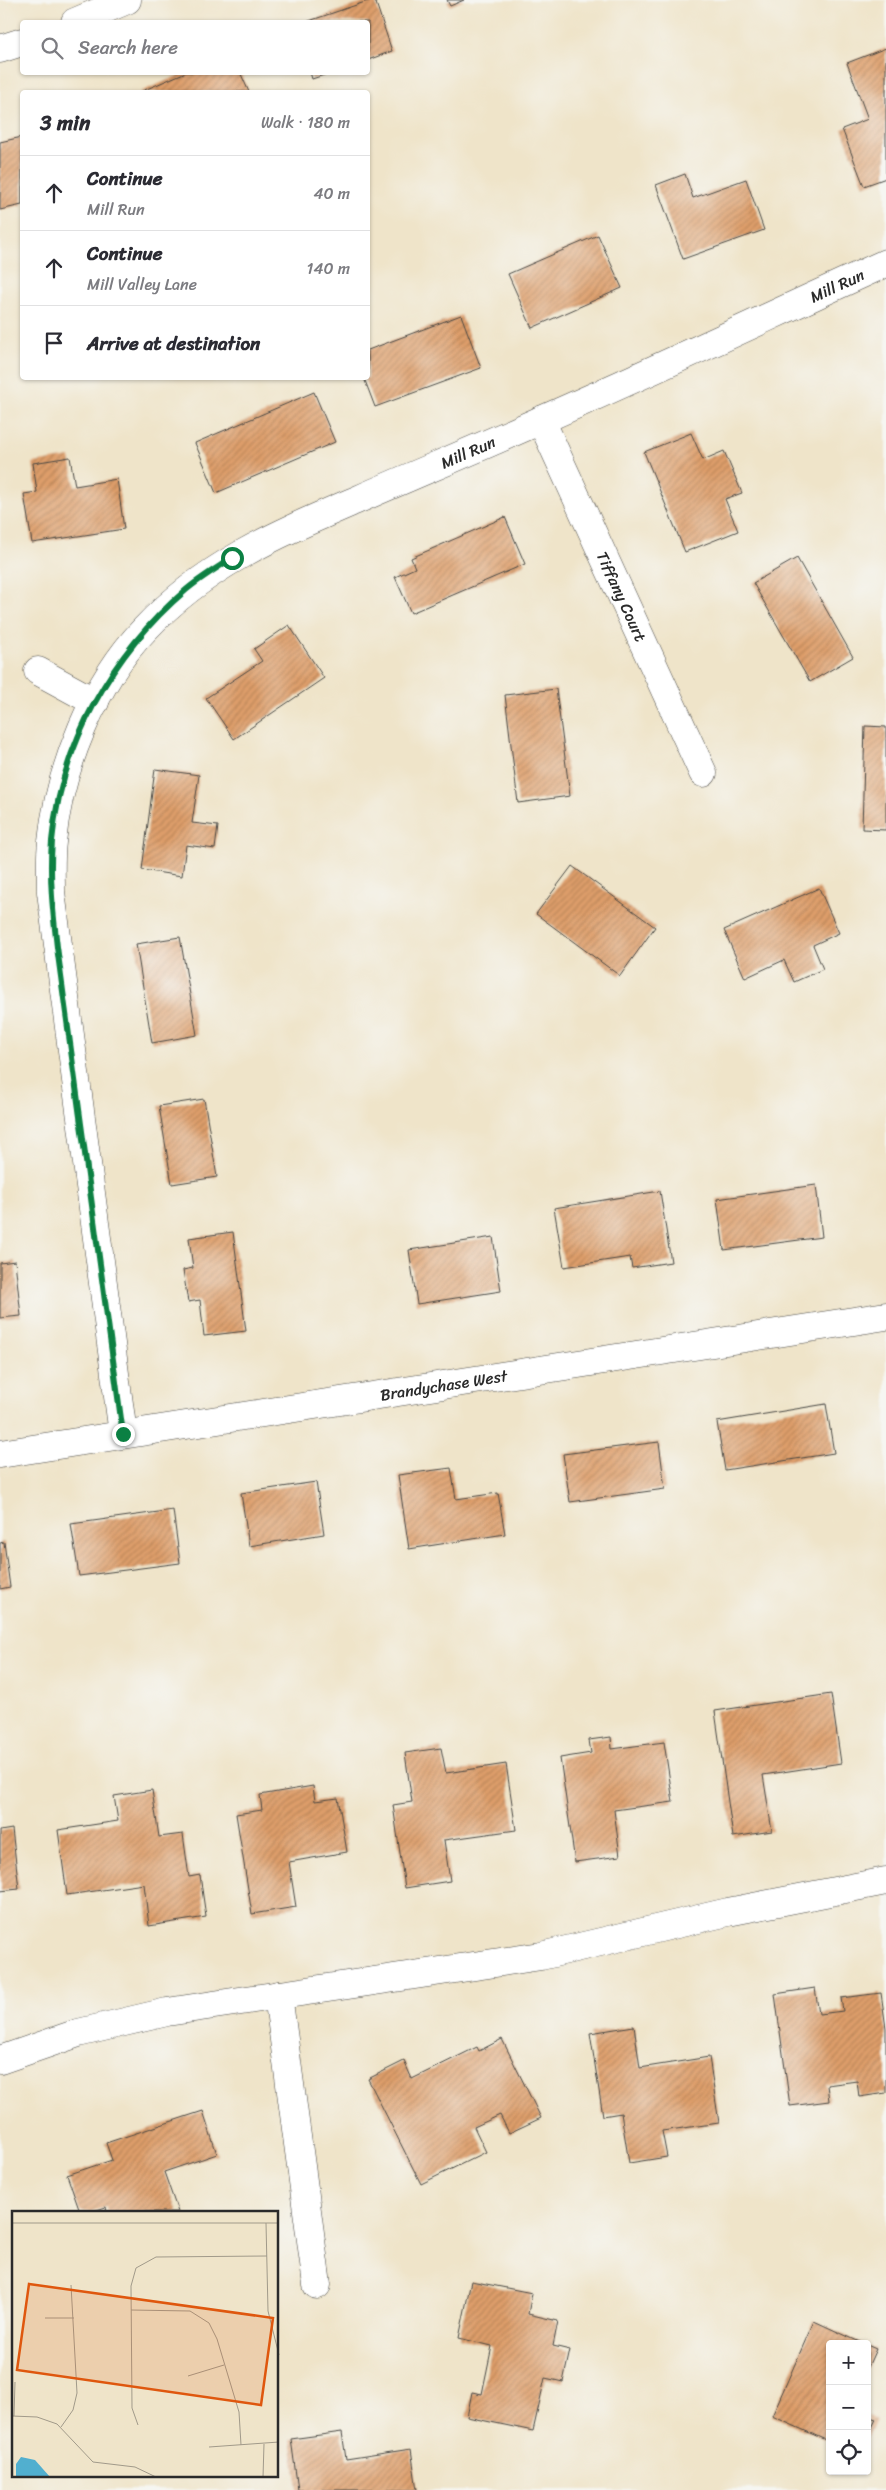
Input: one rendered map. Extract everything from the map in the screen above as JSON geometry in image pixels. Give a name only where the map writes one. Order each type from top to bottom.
[{"type":"street","points":[[80,20],[127,0]]},
{"type":"street","points":[[0,49],[20,43]]},
{"type":"street","name":"Mill Run","points":[[123,1434],[51,892],[52,841],[63,782],[77,740],[113,671],[143,631],[187,589],[232,558],[289,529],[541,420],[886,262]]},
{"type":"street","name":"Tiffany Court","points":[[541,420],[702,773]]},
{"type":"street","points":[[38,671],[96,702]]},
{"type":"street","name":"Brandychase West","points":[[0,1454],[886,1316]]},
{"type":"street","points":[[0,2060],[78,2033],[167,2012],[542,1956],[728,1912],[886,1880]]},
{"type":"street","points":[[278,1995],[317,2285]]},
{"type":"building","points":[[375,0],[392,51],[370,59],[370,20],[312,20]]},
{"type":"building","points":[[447,0],[464,0],[450,6]]},
{"type":"building","points":[[886,48],[886,178],[864,186],[842,129],[868,119],[847,63]]},
{"type":"building","points":[[179,75],[241,75],[248,90],[145,90]]},
{"type":"building","points":[[311,75],[324,75],[312,79]]},
{"type":"building","points":[[20,137],[20,205],[0,210],[0,142]]},
{"type":"building","points":[[685,174],[693,198],[746,179],[764,230],[683,259],[656,185]]},
{"type":"building","points":[[598,235],[622,288],[532,328],[508,274]]},
{"type":"building","points":[[461,315],[481,368],[375,407],[365,380],[370,380],[370,349]]},
{"type":"building","points":[[314,392],[335,442],[216,493],[195,443]]},
{"type":"building","points":[[691,433],[703,460],[724,451],[742,493],[725,499],[738,531],[685,552],[644,452]]},
{"type":"building","points":[[70,457],[75,486],[117,479],[124,529],[32,543],[24,494],[37,492],[33,463]]},
{"type":"building","points":[[505,517],[525,564],[411,613],[395,577],[415,568],[411,558]]},
{"type":"building","points":[[797,558],[853,657],[810,682],[753,583]]},
{"type":"building","points":[[289,625],[324,678],[234,739],[206,698],[262,661],[254,649]]},
{"type":"building","points":[[556,689],[570,796],[518,803],[505,695]]},
{"type":"building","points":[[865,726],[886,727],[886,830],[862,829]]},
{"type":"building","points":[[155,769],[199,775],[192,823],[218,826],[215,849],[186,845],[182,876],[142,870]]},
{"type":"building","points":[[572,866],[655,927],[620,976],[536,914]]},
{"type":"building","points":[[819,888],[839,933],[813,945],[823,969],[794,982],[784,960],[745,978],[724,930]]},
{"type":"building","points":[[180,937],[197,1035],[152,1043],[136,944]]},
{"type":"building","points":[[204,1099],[217,1177],[172,1184],[159,1106]]},
{"type":"building","points":[[816,1185],[822,1237],[724,1250],[717,1199]]},
{"type":"building","points":[[660,1191],[671,1262],[632,1268],[630,1257],[564,1267],[554,1208]]},
{"type":"building","points":[[233,1232],[246,1331],[204,1336],[200,1300],[188,1302],[183,1270],[193,1268],[189,1238]]},
{"type":"building","points":[[493,1237],[501,1291],[417,1304],[409,1250]]},
{"type":"building","points":[[15,1261],[21,1316],[0,1318],[0,1263]]},
{"type":"building","points":[[826,1404],[834,1453],[725,1470],[717,1422]]},
{"type":"building","points":[[659,1442],[665,1489],[570,1502],[563,1454]]},
{"type":"building","points":[[451,1468],[456,1499],[498,1493],[505,1534],[409,1549],[398,1475]]},
{"type":"building","points":[[316,1482],[324,1534],[249,1546],[241,1493]]},
{"type":"building","points":[[173,1510],[180,1563],[79,1576],[71,1524]]},
{"type":"building","points":[[4,1542],[10,1587],[0,1589],[0,1543]]},
{"type":"building","points":[[831,1694],[841,1763],[763,1775],[772,1831],[733,1837],[715,1711]]},
{"type":"building","points":[[611,1737],[612,1749],[664,1742],[673,1802],[614,1810],[620,1856],[575,1862],[560,1758],[591,1753],[589,1740]]},
{"type":"building","points":[[441,1748],[446,1773],[506,1764],[516,1830],[444,1840],[450,1881],[405,1888],[393,1805],[412,1802],[405,1753]]},
{"type":"building","points":[[313,1786],[315,1801],[338,1798],[347,1852],[289,1862],[296,1907],[252,1914],[236,1814],[262,1810],[260,1795]]},
{"type":"building","points":[[152,1790],[159,1837],[183,1834],[189,1877],[200,1875],[206,1917],[149,1926],[144,1884],[67,1895],[58,1830],[118,1821],[114,1796]]},
{"type":"building","points":[[12,1829],[19,1889],[0,1891],[0,1831]]},
{"type":"building","points":[[815,1988],[819,2014],[843,2011],[841,1998],[881,1993],[886,2028],[886,2093],[859,2097],[857,2081],[827,2085],[829,2101],[790,2106],[775,1994]]},
{"type":"building","points":[[634,2026],[640,2068],[709,2057],[719,2123],[662,2131],[667,2157],[629,2163],[621,2113],[603,2116],[590,2033]]},
{"type":"building","points":[[502,2039],[541,2118],[509,2133],[500,2115],[474,2127],[486,2152],[421,2184],[368,2079],[404,2061],[412,2079],[477,2047],[479,2051]]},
{"type":"building","points":[[203,2111],[217,2154],[164,2172],[178,2211],[107,2211],[106,2207],[93,2211],[80,2211],[67,2175],[112,2160],[106,2143]]},
{"type":"building","points":[[471,2281],[532,2293],[528,2314],[558,2321],[553,2346],[570,2350],[563,2382],[545,2378],[533,2431],[467,2417],[472,2392],[482,2394],[492,2346],[459,2338]]},
{"type":"building","points":[[814,2321],[855,2340],[826,2340],[826,2440],[772,2416]]},
{"type":"building","points":[[871,2347],[876,2349],[871,2360]]},
{"type":"building","points":[[871,2417],[876,2419],[871,2430]]},
{"type":"building","points":[[342,2432],[346,2459],[411,2449],[417,2490],[298,2490],[291,2439]]},
{"type":"route","points":[[123,1434],[57,947],[51,892],[52,841],[63,782],[77,740],[113,671],[143,631],[187,589],[232,558]]}]
